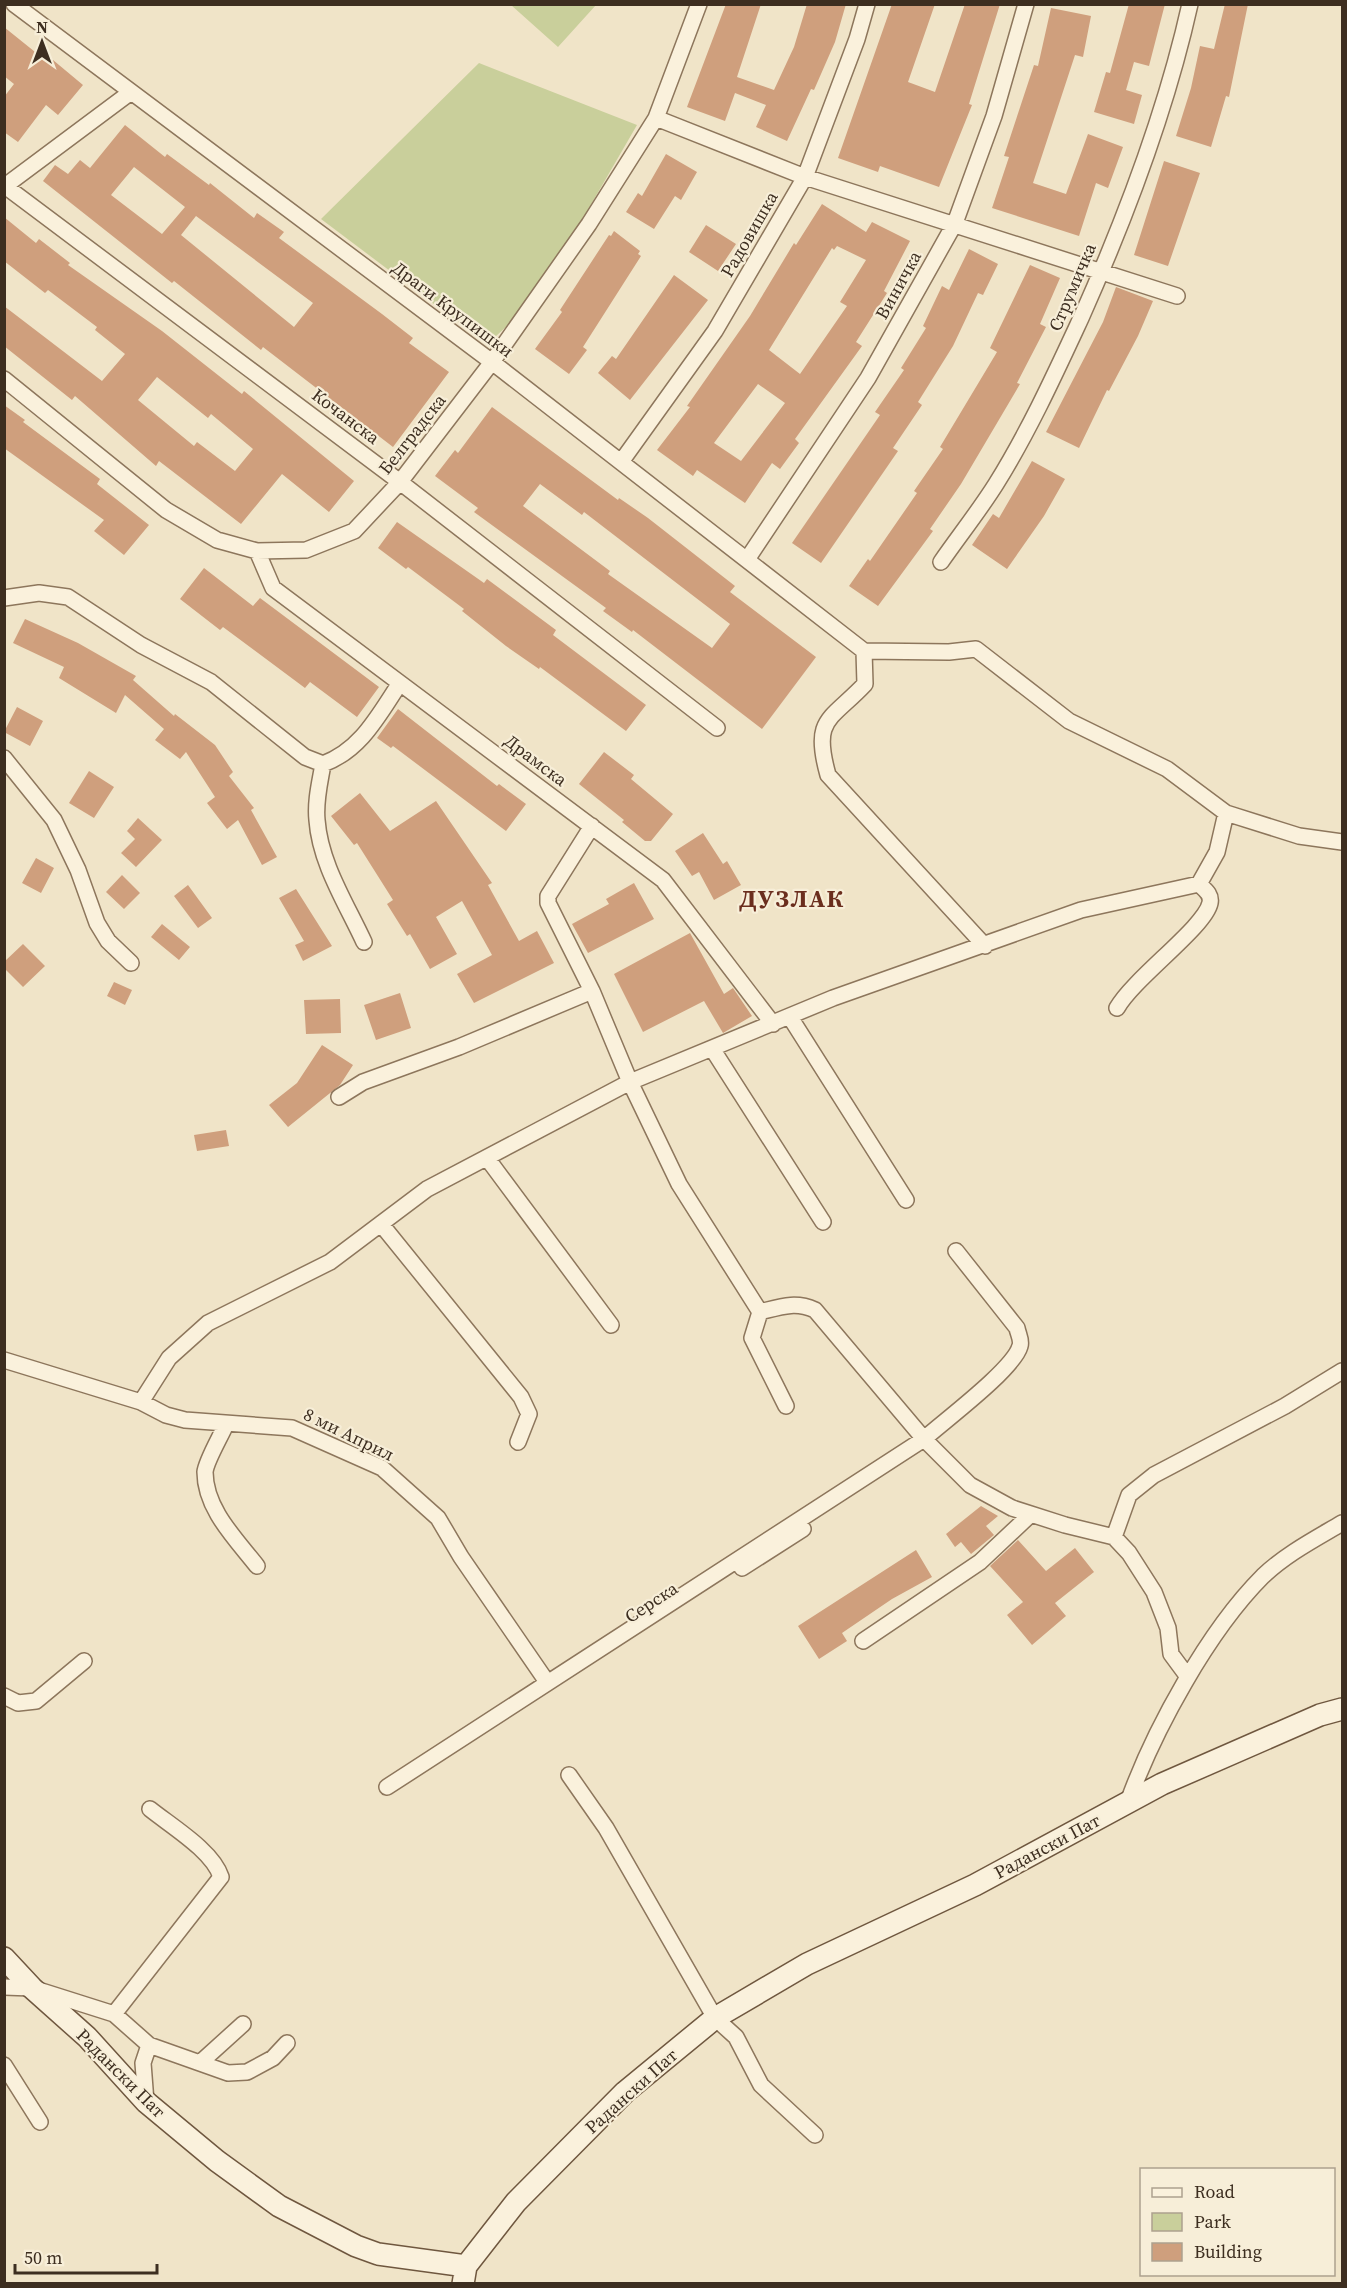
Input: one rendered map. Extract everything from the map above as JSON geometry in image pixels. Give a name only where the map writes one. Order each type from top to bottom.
[{"type":"street","name":"Драги Крупишки","points":[[14,4],[492,362],[748,558],[864,651]]},
{"type":"street","name":"Белградска","points":[[4,379],[166,510],[217,540],[257,550],[306,550],[354,531],[400,482],[492,362],[589,224],[656,118],[699,4]]},
{"type":"street","name":"Радовишка","points":[[621,462],[715,331],[806,177],[857,39],[867,4]]},
{"type":"street","name":"Виничка","points":[[748,558],[868,378],[955,223],[994,116],[1026,4]]},
{"type":"street","name":"Струмичка","points":[[941,562],[995,485],[1019,444],[1102,272],[1167,92],[1190,4]]},
{"type":"street","points":[[4,186],[131,92]]},
{"type":"street","points":[[656,118],[806,177],[1177,296]]},
{"type":"street","name":"Кочанска","points":[[4,186],[400,482],[717,728]]},
{"type":"street","name":"Драмска","points":[[257,550],[273,588],[663,880],[773,1024]]},
{"type":"street","points":[[4,598],[39,593],[68,597],[132,639],[211,682],[305,757],[323,764],[342,757],[361,741],[400,683]]},
{"type":"street","points":[[985,946],[828,775],[822,751],[822,730],[831,715],[865,684],[864,651],[949,652],[976,649],[1069,721],[1167,769],[1226,813],[1299,836],[1342,842]]},
{"type":"street","points":[[4,758],[54,820],[78,870],[97,922],[108,941],[131,963]]},
{"type":"street","points":[[323,764],[316,806],[320,838],[330,870],[364,942]]},
{"type":"street","points":[[141,1402],[169,1358],[208,1323],[330,1262],[427,1189],[630,1082],[713,1050],[833,998],[985,946],[1081,910],[1199,884],[1218,852],[1226,813]]},
{"type":"street","points":[[592,826],[548,896],[548,903],[592,991],[630,1082],[679,1184],[760,1312],[752,1338],[786,1406]]},
{"type":"street","points":[[1117,1008],[1131,987],[1200,920],[1210,904],[1209,894],[1199,884]]},
{"type":"street","points":[[339,1097],[363,1082],[459,1047],[592,991]]},
{"type":"street","points":[[790,1017],[906,1200]]},
{"type":"street","points":[[713,1050],[822,1222]]},
{"type":"street","points":[[487,1158],[611,1325]]},
{"type":"street","points":[[381,1224],[521,1397],[529,1414],[518,1442]]},
{"type":"street","points":[[547,1682],[924,1438],[1016,1357],[1021,1344],[1017,1328],[956,1251]]},
{"type":"street","points":[[760,1312],[796,1304],[815,1310],[924,1438],[970,1485],[1012,1508],[1114,1537],[1129,1553],[1154,1592],[1168,1628],[1171,1654],[1188,1677]]},
{"type":"street","name":"8 ми Април","points":[[4,1360],[141,1402],[166,1415],[185,1420],[292,1428],[382,1468],[438,1518],[461,1557],[547,1682]]},
{"type":"street","points":[[1114,1537],[1129,1495],[1154,1475],[1285,1406],[1342,1371]]},
{"type":"street","points":[[226,1424],[205,1471],[210,1495],[219,1518],[257,1566]]},
{"type":"street","name":"Серска","points":[[547,1682],[391,1785],[398,1787],[454,1753],[779,1545],[924,1438]]},
{"type":"street","points":[[863,1641],[980,1562],[1031,1514]]},
{"type":"street","points":[[1128,1802],[1136,1781],[1188,1677],[1230,1617],[1263,1576],[1298,1548],[1342,1523]]},
{"type":"street","points":[[4,1696],[18,1703],[36,1701],[84,1661]]},
{"type":"street","name":"Радански Пат","points":[[4,1958],[32,1988],[87,2037],[146,2102],[217,2161],[279,2206],[356,2246],[378,2254],[465,2275],[516,2202],[625,2092],[715,2018],[807,1964],[975,1885],[1162,1784],[1310,1719],[1342,1708]]},
{"type":"street","points":[[569,1775],[606,1828],[715,2018],[736,2037],[761,2085],[815,2135]]},
{"type":"street","points":[[114,2014],[217,1885],[220,1877],[218,1867],[209,1856],[150,1809]]},
{"type":"street","points":[[4,1987],[32,1988],[114,2014],[149,2045],[228,2073],[247,2072],[273,2058],[287,2043]]},
{"type":"street","points":[[201,2062],[243,2024]]},
{"type":"street","points":[[146,2102],[143,2063],[149,2045]]},
{"type":"street","points":[[4,2065],[40,2122]]},
{"type":"green space","points":[[511,5],[596,5],[558,47]]},
{"type":"green space","points":[[479,63],[637,125],[582,220],[508,325],[495,337],[479,338],[321,219]]},
{"type":"building","points":[[726,4],[761,4],[737,77],[774,90],[794,47],[807,4],[846,4],[835,42],[814,90],[811,89],[787,141],[756,127],[766,105],[735,93],[725,121],[687,107]]},
{"type":"building","points":[[892,4],[935,4],[908,82],[935,92],[965,4],[1000,4],[969,104],[972,105],[939,187],[880,166],[878,172],[838,158]]},
{"type":"building","points":[[1129,4],[1165,4],[1149,66],[1134,62],[1126,90],[1142,95],[1134,124],[1094,112],[1106,72],[1110,73]]},
{"type":"building","points":[[1225,4],[1248,4],[1229,97],[1226,96],[1211,147],[1176,136],[1191,88],[1200,46],[1214,49]]},
{"type":"building","points":[[1051,8],[1091,16],[1083,57],[1075,55],[1033,183],[1066,194],[1088,134],[1123,147],[1108,188],[1096,183],[1079,236],[992,208],[1009,157],[1004,156],[1034,65],[1038,66]]},
{"type":"building","points":[[4,27],[50,64],[53,60],[83,85],[58,115],[46,105],[18,142],[4,132],[4,97],[14,84],[4,76]]},
{"type":"building","points":[[125,125],[165,157],[167,154],[209,185],[210,183],[254,218],[257,213],[284,232],[279,238],[413,338],[409,343],[449,372],[393,447],[263,347],[261,350],[174,281],[172,283],[43,181],[55,165],[68,174],[80,160],[90,168]],"holes":[[[134,167],[185,207],[162,234],[111,195]],[[196,216],[313,303],[294,327],[181,235]]]},
{"type":"building","points":[[666,154],[697,172],[681,200],[675,196],[654,229],[626,212],[638,193],[642,196]]},
{"type":"building","points":[[1164,161],[1200,173],[1168,266],[1134,255]]},
{"type":"building","points":[[822,204],[866,232],[872,222],[910,241],[884,291],[887,293],[856,342],[862,346],[795,439],[799,443],[780,469],[772,463],[745,503],[697,470],[693,476],[657,450],[690,407],[687,406],[750,316],[794,243],[796,245]],"holes":[[[837,246],[866,260],[840,302],[847,306],[800,374],[769,350],[832,248],[834,250]],[[758,384],[785,403],[741,461],[714,443]]]},
{"type":"building","points":[[4,217],[36,243],[39,239],[70,263],[68,265],[162,331],[242,394],[244,391],[354,481],[329,512],[282,474],[241,524],[159,461],[156,466],[75,396],[72,400],[4,346],[4,306],[102,381],[125,354],[95,330],[97,327],[48,290],[45,293],[4,261]],"holes":[[[157,377],[208,418],[211,414],[253,449],[235,471],[197,442],[194,446],[138,400]]]},
{"type":"building","points":[[706,225],[736,244],[718,271],[689,252]]},
{"type":"building","points":[[614,231],[640,251],[638,254],[641,256],[583,347],[587,350],[569,374],[535,349],[562,312],[560,310],[609,235],[611,236]]},
{"type":"building","points":[[969,249],[998,264],[983,295],[978,293],[953,346],[918,402],[922,405],[893,448],[898,451],[821,563],[792,543],[880,415],[875,412],[904,370],[901,368],[926,328],[923,326],[942,286],[949,290]]},
{"type":"building","points":[[1030,265],[1060,278],[1040,324],[1046,327],[1017,383],[1020,384],[961,484],[930,529],[933,531],[878,606],[849,586],[868,559],[870,561],[917,493],[914,491],[943,449],[940,447],[997,352],[990,348]]},
{"type":"building","points":[[674,275],[708,300],[630,400],[598,373],[612,356],[616,359]]},
{"type":"building","points":[[1116,287],[1153,301],[1138,336],[1109,391],[1107,390],[1079,448],[1046,432],[1103,322]]},
{"type":"building","points":[[4,405],[25,420],[23,422],[100,479],[97,484],[149,525],[124,555],[94,531],[104,520],[4,448]]},
{"type":"building","points":[[492,407],[618,500],[619,498],[648,518],[735,586],[730,592],[816,657],[762,729],[633,630],[632,632],[603,611],[606,608],[474,512],[478,508],[435,476],[455,450],[458,453]],"holes":[[[540,484],[582,515],[584,512],[730,624],[712,648],[608,574],[610,571],[523,506]]]},
{"type":"building","points":[[1032,461],[1065,479],[1044,516],[1007,569],[972,545],[993,514],[999,518]]},
{"type":"building","points":[[397,522],[484,583],[487,579],[556,630],[553,635],[646,705],[626,731],[540,667],[539,669],[506,646],[462,611],[464,609],[408,567],[406,569],[378,548]]},
{"type":"building","points":[[204,568],[253,606],[260,598],[379,687],[357,717],[310,682],[305,688],[223,627],[220,630],[180,599]]},
{"type":"building","points":[[25,619],[78,643],[136,676],[133,680],[174,716],[175,714],[215,745],[233,772],[229,776],[254,808],[251,810],[277,857],[262,865],[238,820],[227,829],[207,803],[215,797],[186,752],[180,759],[155,740],[164,729],[125,695],[116,713],[59,678],[64,667],[13,643]]},
{"type":"building","points":[[17,707],[43,721],[30,746],[4,732]]},
{"type":"building","points":[[398,709],[497,786],[499,784],[526,804],[506,831],[393,746],[391,748],[377,738]]},
{"type":"building","points":[[604,752],[634,775],[631,779],[673,814],[651,841],[645,841],[622,822],[624,820],[579,784]]},
{"type":"building","points":[[89,771],[114,787],[94,818],[69,803]]},
{"type":"building","points":[[360,793],[390,831],[436,801],[492,883],[488,885],[519,941],[537,931],[554,963],[474,1003],[457,974],[492,955],[462,901],[436,917],[457,954],[430,969],[410,934],[407,936],[387,904],[393,900],[357,843],[354,845],[331,816]]},
{"type":"building","points":[[138,818],[162,840],[136,867],[121,853],[135,839],[127,831]]},
{"type":"building","points":[[703,833],[723,864],[727,861],[741,885],[714,900],[699,872],[692,876],[675,851]]},
{"type":"building","points":[[36,858],[54,868],[41,893],[22,883]]},
{"type":"building","points":[[122,875],[140,893],[124,909],[106,892]]},
{"type":"building","points":[[634,883],[654,919],[588,953],[572,924],[609,904],[606,899]]},
{"type":"building","points":[[188,885],[212,918],[198,928],[174,896]]},
{"type":"building","points":[[296,889],[332,946],[303,961],[295,945],[304,941],[279,898]]},
{"type":"building","points":[[162,924],[190,947],[179,960],[151,937]]},
{"type":"building","points":[[690,933],[724,994],[733,988],[752,1016],[723,1033],[704,1001],[643,1032],[614,974]]},
{"type":"building","points":[[23,944],[45,966],[23,987],[4,968],[4,962]]},
{"type":"building","points":[[114,982],[132,990],[125,1005],[107,996]]},
{"type":"building","points":[[400,993],[411,1028],[376,1040],[364,1005]]},
{"type":"building","points":[[340,999],[341,1033],[306,1034],[304,1000]]},
{"type":"building","points":[[322,1045],[353,1065],[340,1085],[288,1127],[269,1105],[297,1083]]},
{"type":"building","points":[[226,1130],[229,1146],[197,1151],[194,1135]]},
{"type":"building","points":[[981,1506],[998,1516],[986,1526],[994,1535],[971,1554],[961,1542],[955,1547],[946,1534]]},
{"type":"building","points":[[1018,1540],[1046,1571],[1075,1548],[1094,1572],[1055,1603],[1066,1616],[1032,1645],[1007,1615],[1023,1602],[990,1566]]},
{"type":"building","points":[[916,1550],[932,1577],[892,1599],[842,1633],[847,1641],[819,1659],[798,1626]]},
{"type":"district","name":"ДУЗЛАК","points":[[792,898]]}]
